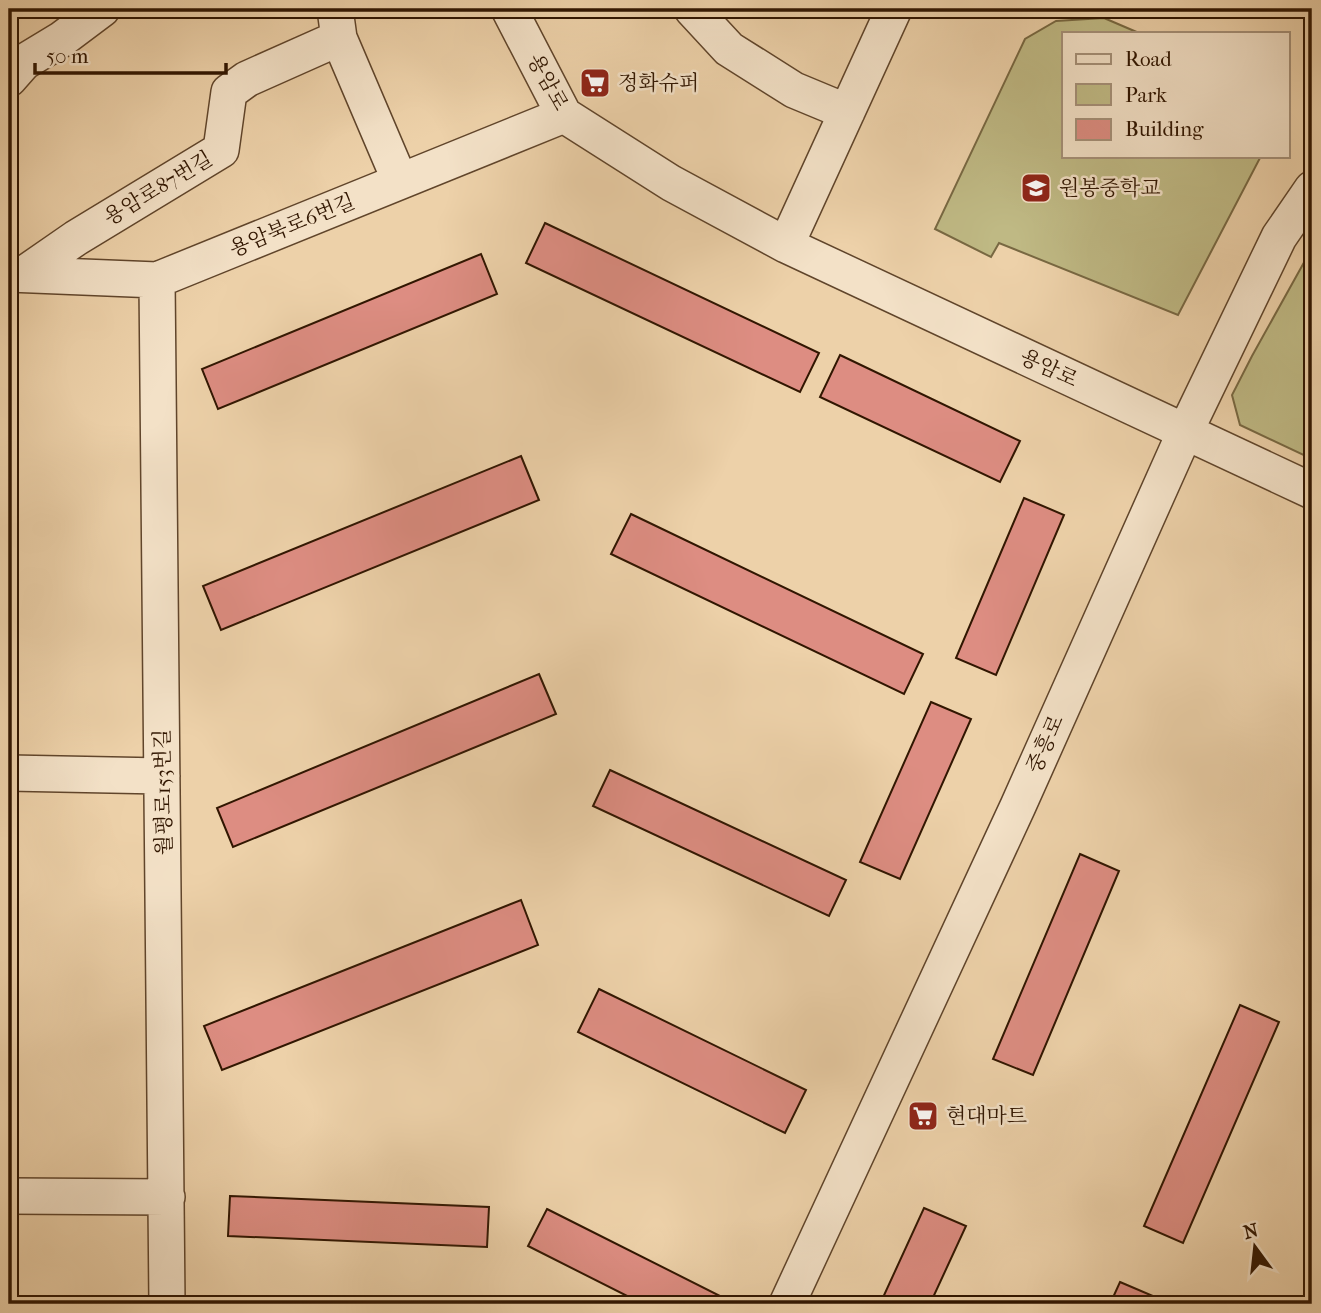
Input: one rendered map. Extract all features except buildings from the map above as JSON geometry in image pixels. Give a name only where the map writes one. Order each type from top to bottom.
[{"type":"street","points":[[9,79],[24,62],[62,39],[102,9]]},
{"type":"street","name":"용암로","points":[[509,9],[564,115],[671,183],[786,245],[1312,491]]},
{"type":"street","points":[[692,9],[724,23],[729,49],[794,90],[847,112]]},
{"type":"street","points":[[786,245],[894,9]]},
{"type":"street","points":[[337,23],[400,181]]},
{"type":"street","name":"용암로87번길","points":[[16,274],[221,150],[229,92],[337,23]]},
{"type":"street","name":"용암북로6번길","points":[[16,274],[157,280],[564,115]]},
{"type":"street","name":"중흥로","points":[[787,1304],[1018,806],[1185,432],[1279,237],[1312,189]]},
{"type":"street","name":"월평로153번길","points":[[157,280],[167,1304]]},
{"type":"street","points":[[9,773],[162,776]]},
{"type":"street","points":[[9,1196],[167,1197]]},
{"type":"green space","points":[[1104,18],[1137,32],[1062,32],[1062,158],[1260,158],[1178,315],[999,243],[991,257],[935,229],[1025,39],[1056,21]]},
{"type":"green space","points":[[1312,248],[1312,459],[1240,425],[1232,395]]},
{"type":"place","name":"정화슈퍼","points":[[595,83]]},
{"type":"place","name":"원봉중학교","points":[[1036,188]]},
{"type":"place","name":"현대마트","points":[[923,1116]]}]
